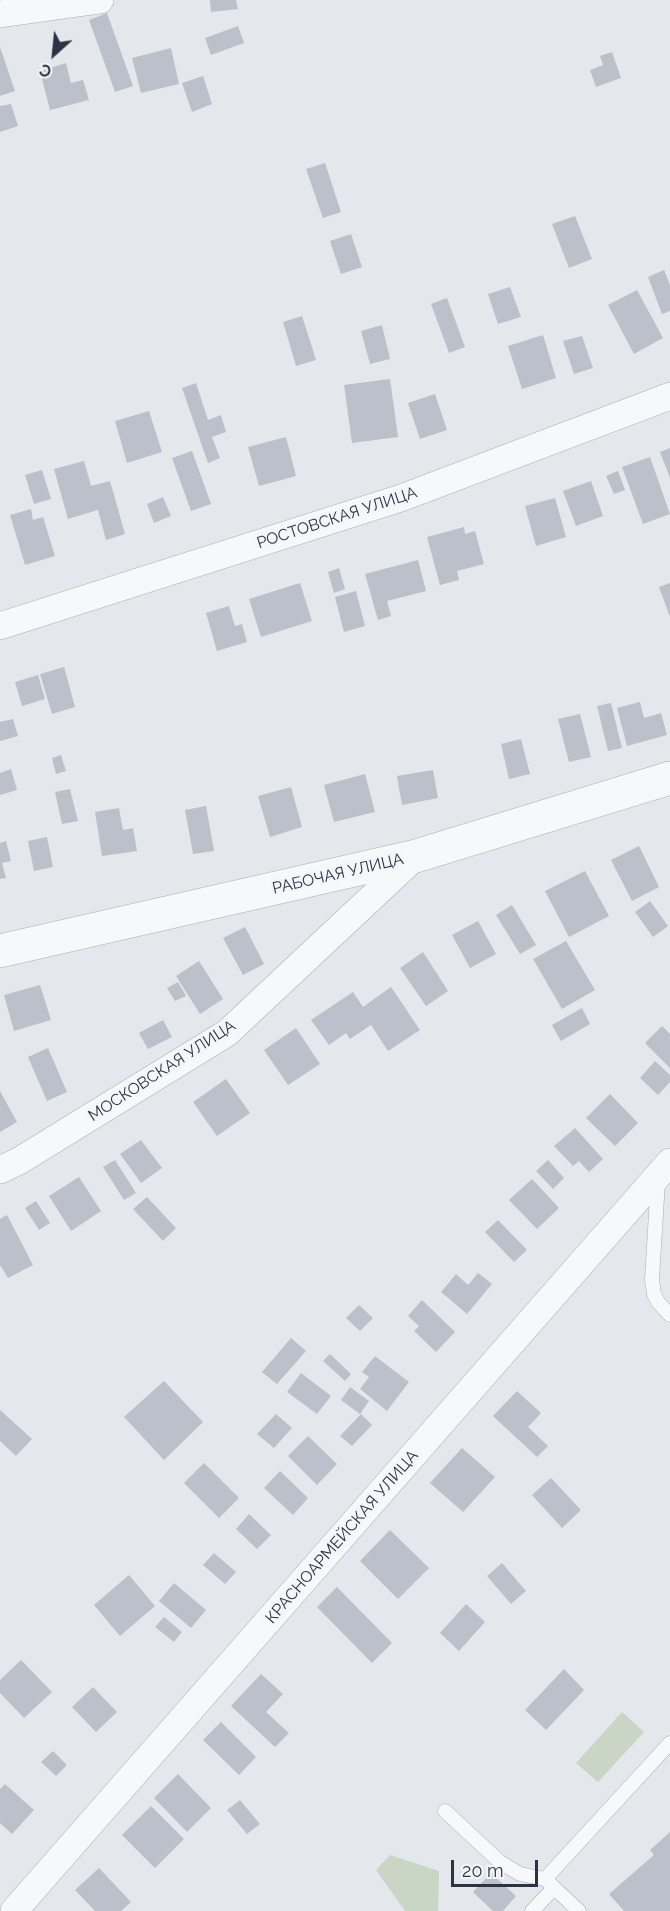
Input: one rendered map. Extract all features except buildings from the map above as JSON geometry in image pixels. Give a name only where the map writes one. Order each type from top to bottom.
[{"type":"street","points":[[0,14],[100,0]]},
{"type":"street","name":"РОСТОВСКАЯ УЛИЦА","points":[[0,626],[401,498],[670,396]]},
{"type":"street","name":"РАБОЧАЯ УЛИЦА","points":[[0,951],[416,856],[670,778]]},
{"type":"street","name":"МОСКОВСКАЯ УЛИЦА","points":[[0,1170],[19,1161],[227,1033],[416,856]]},
{"type":"street","name":"КРАСНОАРМЕЙСКАЯ УЛИЦА","points":[[14,1911],[664,1169]]},
{"type":"lane","points":[[664,1169],[652,1279],[654,1294],[670,1315]]},
{"type":"lane","points":[[532,1911],[549,1883],[670,1743]]},
{"type":"lane","points":[[445,1811],[510,1869],[549,1883],[579,1911]]},
{"type":"green space","points":[[622,1712],[644,1732],[598,1782],[576,1763]]},
{"type":"green space","points":[[390,1855],[439,1871],[438,1911],[405,1911],[376,1870]]}]
